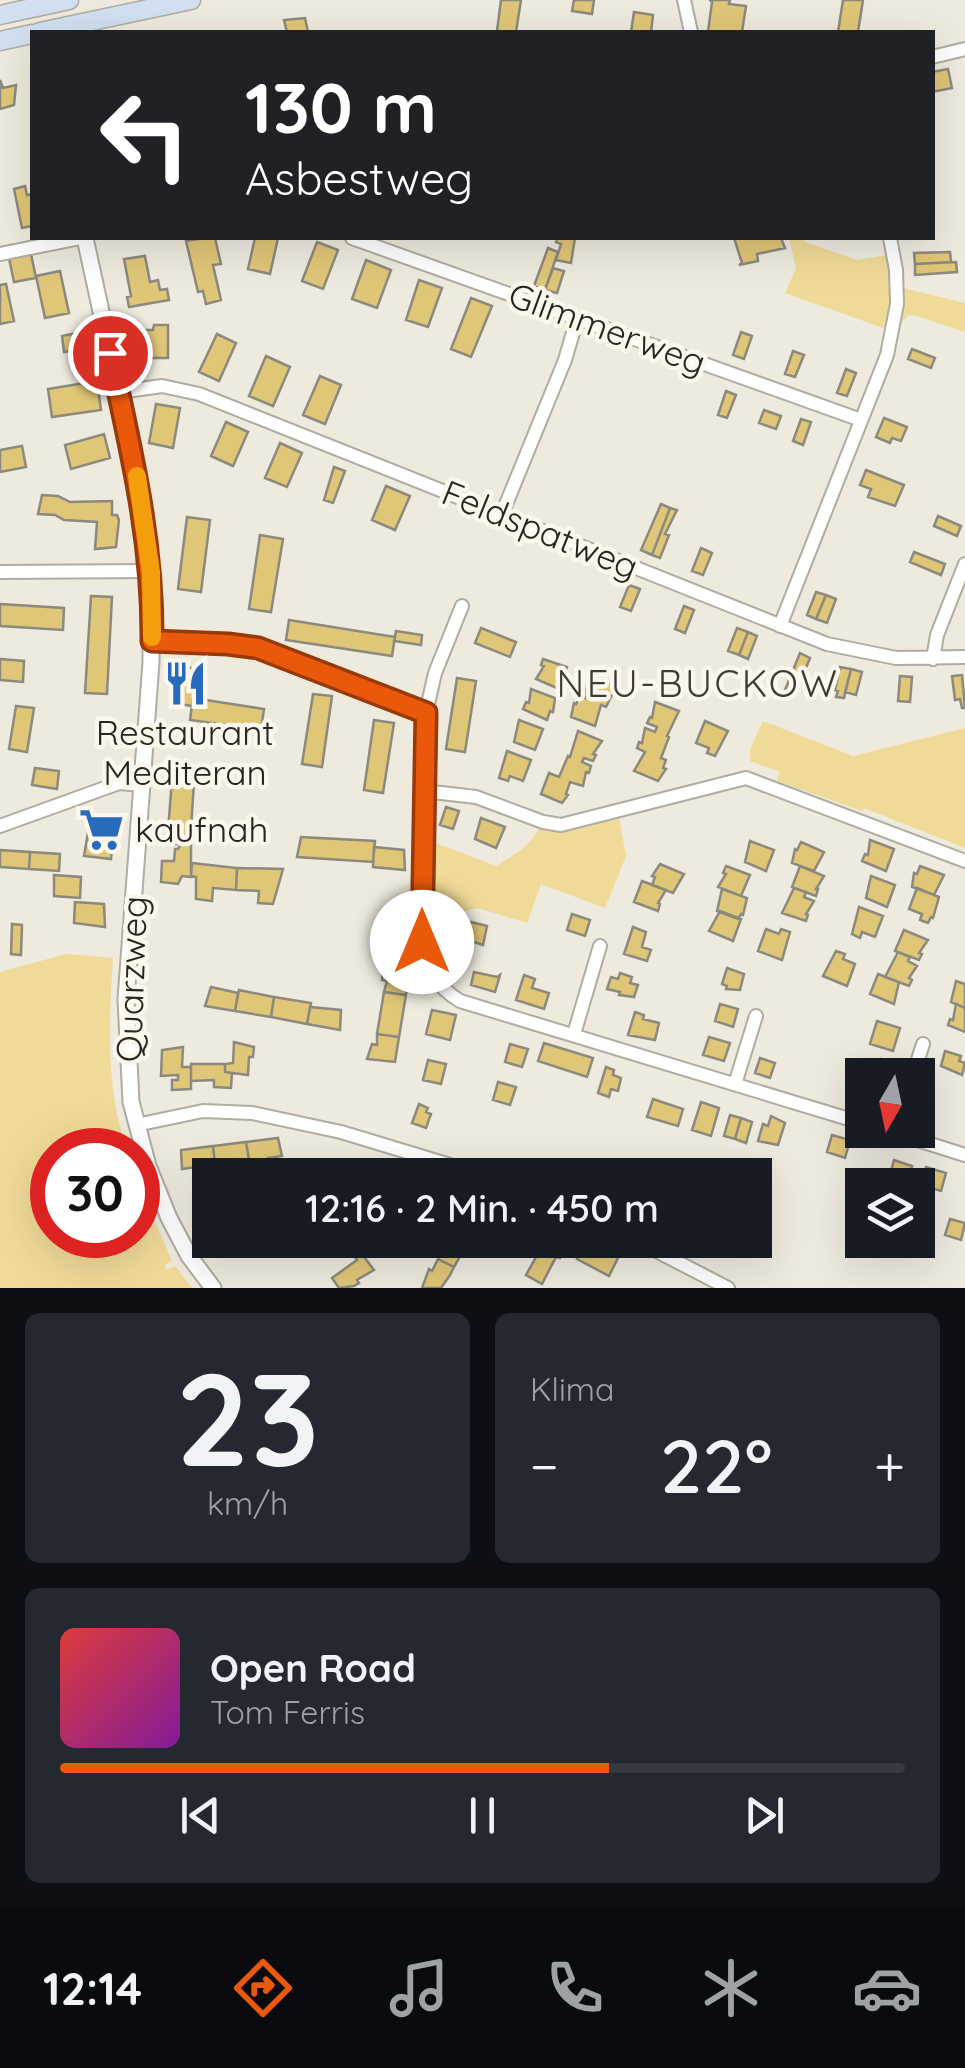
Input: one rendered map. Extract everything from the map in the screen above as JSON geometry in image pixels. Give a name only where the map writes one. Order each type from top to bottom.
[{"type":"main road","points":[[0,15],[35,4],[69,0]]},
{"type":"main road","points":[[53,30],[191,0]]},
{"type":"main road","points":[[0,41],[30,35]]},
{"type":"street","points":[[684,0],[691,30]]},
{"type":"street","points":[[35,4],[39,30]]},
{"type":"street","points":[[935,55],[965,50]]},
{"type":"street","points":[[0,254],[72,240]]},
{"type":"street","name":"Quarzweg","points":[[82,240],[141,496],[151,572],[152,641],[126,1024],[131,1102],[169,1218],[189,1256],[214,1288]]},
{"type":"street","name":"Glimmerweg","points":[[358,240],[861,420]]},
{"type":"street","points":[[780,626],[887,355],[896,320],[896,270],[890,240]]},
{"type":"street","points":[[502,514],[565,360],[577,319]]},
{"type":"street","name":"Feldspatweg","points":[[119,392],[162,386],[199,394],[780,626],[864,654],[934,659],[965,656]]},
{"type":"street","points":[[934,659],[937,635],[965,564]]},
{"type":"street","points":[[0,572],[151,572]]},
{"type":"street","points":[[462,606],[435,673],[426,713],[422,942],[428,968],[448,994],[460,1000],[845,1118]]},
{"type":"street","points":[[152,641],[258,648],[426,713]]},
{"type":"street","points":[[424,791],[470,796],[561,825],[746,778],[965,861]]},
{"type":"street","points":[[0,826],[119,783],[142,784]]},
{"type":"street","points":[[574,1034],[600,946]]},
{"type":"street","points":[[735,1084],[756,1016]]},
{"type":"street","points":[[918,1058],[923,1044]]},
{"type":"street","points":[[136,1125],[202,1112],[252,1113],[342,1132],[427,1158]]},
{"type":"street","points":[[935,1145],[965,1155]]},
{"type":"street","points":[[670,1258],[728,1288]]},
{"type":"shaded area","points":[[789,240],[804,240],[857,260],[887,255],[892,290],[889,330],[785,293],[796,268]]},
{"type":"shaded area","points":[[903,288],[965,303],[965,332],[914,315],[901,323]]},
{"type":"shaded area","points":[[763,721],[853,756],[965,728],[965,848],[864,808],[862,811],[777,781],[780,772],[750,761],[750,750]]},
{"type":"shaded area","points":[[619,817],[626,856],[605,908],[541,884],[527,923],[478,908],[432,919],[433,842],[496,866],[527,844],[540,826],[561,831]]},
{"type":"shaded area","points":[[66,954],[113,958],[112,1079],[120,1128],[30,1128],[30,1258],[160,1258],[160,1233],[172,1261],[165,1265],[167,1270],[175,1266],[192,1288],[0,1288],[0,972]]},
{"type":"building","points":[[501,0],[521,0],[516,30],[497,30]]},
{"type":"building","points":[[574,0],[594,0],[592,14],[572,11]]},
{"type":"building","points":[[730,0],[729,4],[746,6],[742,30],[708,30],[712,2]]},
{"type":"building","points":[[843,0],[863,0],[858,30],[838,30]]},
{"type":"building","points":[[634,12],[653,15],[651,30],[631,30]]},
{"type":"building","points":[[305,18],[308,30],[286,30],[284,20]]},
{"type":"building","points":[[948,69],[952,88],[935,91],[935,71]]},
{"type":"building","points":[[0,80],[3,88],[16,85],[14,105],[0,109]]},
{"type":"building","points":[[25,186],[30,194],[30,226],[22,228],[14,189]]},
{"type":"building","points":[[215,240],[221,264],[213,265],[221,300],[206,304],[203,291],[198,292],[186,241]]},
{"type":"building","points":[[255,240],[278,240],[270,274],[248,269]]},
{"type":"building","points":[[575,240],[571,263],[556,260],[561,244],[556,242]]},
{"type":"building","points":[[735,240],[782,240],[785,248],[757,254],[758,261],[739,265],[742,263]]},
{"type":"building","points":[[317,242],[338,250],[323,289],[302,281]]},
{"type":"building","points":[[548,248],[558,252],[545,290],[534,286]]},
{"type":"building","points":[[950,252],[951,262],[915,264],[914,253]]},
{"type":"building","points":[[31,254],[36,278],[14,282],[9,258]]},
{"type":"building","points":[[145,256],[150,282],[158,280],[160,290],[167,289],[169,300],[129,307],[127,297],[131,296],[124,259]]},
{"type":"building","points":[[366,260],[391,270],[377,308],[352,299]]},
{"type":"building","points":[[956,262],[957,272],[915,275],[915,264]]},
{"type":"building","points":[[553,268],[564,271],[557,293],[545,290]]},
{"type":"building","points":[[60,271],[69,313],[45,318],[36,276]]},
{"type":"building","points":[[419,280],[442,288],[428,327],[406,320]]},
{"type":"building","points":[[6,284],[14,321],[0,324],[0,285]]},
{"type":"building","points":[[471,298],[492,306],[471,357],[451,349]]},
{"type":"building","points":[[154,325],[168,325],[168,358],[144,358],[144,330],[153,330]]},
{"type":"building","points":[[82,332],[85,349],[64,352],[62,336]]},
{"type":"building","points":[[741,332],[752,336],[744,359],[733,355]]},
{"type":"building","points":[[217,334],[236,343],[219,381],[199,372]]},
{"type":"building","points":[[912,349],[935,358],[931,368],[908,359]]},
{"type":"building","points":[[793,351],[804,355],[795,377],[785,374]]},
{"type":"building","points":[[266,356],[290,367],[273,406],[249,396]]},
{"type":"building","points":[[846,369],[856,373],[847,396],[837,393]]},
{"type":"building","points":[[320,376],[341,385],[325,424],[303,415]]},
{"type":"building","points":[[97,381],[101,410],[52,417],[48,389]]},
{"type":"building","points":[[726,391],[736,395],[727,418],[718,415]]},
{"type":"building","points":[[156,404],[180,408],[173,448],[149,443]]},
{"type":"building","points":[[764,410],[781,416],[776,429],[759,423]]},
{"type":"building","points":[[884,418],[907,427],[901,441],[892,438],[890,443],[876,437]]},
{"type":"building","points":[[801,419],[811,422],[803,445],[793,441]]},
{"type":"building","points":[[226,422],[248,432],[233,466],[211,456]]},
{"type":"building","points":[[104,434],[110,458],[71,469],[65,445]]},
{"type":"building","points":[[280,443],[302,453],[287,487],[265,478]]},
{"type":"building","points":[[22,446],[26,467],[0,472],[0,450]]},
{"type":"building","points":[[334,467],[345,471],[333,503],[324,500]]},
{"type":"building","points":[[866,470],[904,485],[895,506],[868,497],[871,489],[860,485]]},
{"type":"building","points":[[386,486],[410,496],[395,530],[372,520]]},
{"type":"building","points":[[42,495],[70,502],[112,501],[112,515],[119,520],[116,547],[95,549],[97,522],[38,514]]},
{"type":"building","points":[[661,504],[670,508],[652,555],[641,550]]},
{"type":"building","points":[[670,508],[677,510],[665,534],[669,535],[660,558],[652,555]]},
{"type":"building","points":[[938,516],[961,526],[957,536],[934,526]]},
{"type":"building","points":[[187,517],[210,520],[201,592],[178,589]]},
{"type":"building","points":[[260,535],[283,539],[271,612],[249,609]]},
{"type":"building","points":[[701,548],[712,553],[703,575],[692,571]]},
{"type":"building","points":[[914,552],[945,564],[941,575],[910,562]]},
{"type":"building","points":[[629,585],[640,589],[631,611],[620,607]]},
{"type":"building","points":[[816,592],[826,595],[816,619],[807,615]]},
{"type":"building","points":[[826,595],[836,599],[827,623],[816,619]]},
{"type":"building","points":[[91,596],[112,597],[107,694],[85,693]]},
{"type":"building","points":[[0,604],[64,608],[63,630],[0,626]]},
{"type":"building","points":[[684,606],[694,610],[685,633],[675,629]]},
{"type":"building","points":[[289,620],[395,637],[392,656],[286,640]]},
{"type":"building","points":[[481,628],[516,642],[510,657],[475,643]]},
{"type":"building","points":[[737,628],[748,632],[739,655],[728,651]]},
{"type":"building","points":[[396,631],[422,635],[421,645],[394,641]]},
{"type":"building","points":[[748,632],[757,636],[748,659],[739,655]]},
{"type":"building","points":[[800,653],[810,658],[801,680],[796,678],[789,698],[783,695]]},
{"type":"building","points":[[0,659],[24,661],[23,682],[0,680]]},
{"type":"building","points":[[543,659],[567,667],[559,689],[536,679],[544,666]]},
{"type":"building","name":"Restaurant Mediteran","points":[[178,666],[198,669],[192,706],[173,703]]},
{"type":"building","points":[[840,667],[851,669],[844,698],[836,697],[835,690]]},
{"type":"building","points":[[851,669],[862,672],[856,695],[845,692]]},
{"type":"building","points":[[962,675],[965,708],[960,699],[955,700],[952,676]]},
{"type":"building","points":[[900,676],[912,677],[910,702],[898,701]]},
{"type":"building","points":[[593,677],[616,687],[606,707],[601,705],[595,726],[571,717],[574,703],[580,696],[585,698]]},
{"type":"building","points":[[457,678],[476,681],[465,752],[446,749]]},
{"type":"building","points":[[531,689],[555,698],[547,720],[523,709],[529,703]]},
{"type":"building","points":[[313,694],[332,696],[322,767],[302,764]]},
{"type":"building","points":[[193,698],[264,709],[261,730],[190,720]]},
{"type":"building","points":[[655,702],[679,711],[667,736],[661,758],[666,760],[666,769],[658,781],[634,771],[645,752],[637,748],[645,728],[655,732],[657,727],[647,723]]},
{"type":"building","points":[[16,706],[34,708],[27,752],[9,749]]},
{"type":"building","points":[[374,720],[394,723],[383,793],[364,790]]},
{"type":"building","points":[[519,720],[543,729],[535,750],[514,742]]},
{"type":"building","points":[[705,721],[728,731],[715,756],[707,753],[709,748],[696,743]]},
{"type":"building","points":[[578,731],[602,741],[593,761],[584,758],[582,762],[591,766],[583,786],[570,782],[562,803],[541,794],[549,773],[559,777]]},
{"type":"building","points":[[507,751],[531,760],[523,781],[510,776],[508,781],[499,778]]},
{"type":"building","points":[[35,768],[59,771],[57,789],[32,785]]},
{"type":"building","points":[[172,779],[194,782],[190,844],[167,844]]},
{"type":"building","points":[[446,807],[459,811],[453,829],[440,825]]},
{"type":"building","name":"kaufnah","points":[[91,815],[115,817],[111,859],[84,856]]},
{"type":"building","points":[[481,818],[505,827],[496,848],[475,839]]},
{"type":"building","points":[[301,837],[375,841],[373,862],[297,857]]},
{"type":"building","points":[[870,840],[894,849],[886,871],[862,861],[868,855]]},
{"type":"building","points":[[750,841],[774,850],[766,871],[745,862]]},
{"type":"building","points":[[801,842],[824,852],[814,871],[792,863]]},
{"type":"building","points":[[181,843],[191,844],[191,877],[182,876],[178,884],[161,882],[162,861],[174,861],[175,849]]},
{"type":"building","points":[[374,847],[404,850],[405,870],[373,867]]},
{"type":"building","points":[[0,850],[30,852],[29,869],[0,867]]},
{"type":"building","points":[[30,852],[60,854],[59,871],[29,869]]},
{"type":"building","points":[[192,863],[237,868],[236,890],[213,888],[212,901],[196,899]]},
{"type":"building","points":[[660,864],[684,874],[673,893],[652,885],[652,876]]},
{"type":"building","points":[[726,866],[750,875],[741,896],[718,887]]},
{"type":"building","points":[[800,866],[824,876],[816,896],[792,887]]},
{"type":"building","points":[[920,866],[944,875],[934,895],[912,887],[914,873]]},
{"type":"building","points":[[237,868],[283,869],[273,904],[258,903],[259,891],[236,890]]},
{"type":"building","points":[[54,875],[81,877],[80,898],[54,896]]},
{"type":"building","points":[[871,876],[895,885],[887,907],[866,898]]},
{"type":"building","points":[[642,881],[666,890],[658,911],[634,902]]},
{"type":"building","points":[[794,888],[806,892],[804,897],[814,901],[806,921],[782,913]]},
{"type":"building","points":[[917,888],[939,897],[928,923],[920,920],[922,914],[909,909]]},
{"type":"building","points":[[722,889],[747,898],[743,915],[738,919],[717,911]]},
{"type":"building","points":[[75,902],[104,904],[105,927],[74,923]]},
{"type":"building","points":[[859,907],[883,916],[875,937],[862,932],[860,938],[852,934]]},
{"type":"building","points":[[720,911],[741,919],[733,941],[709,931]]},
{"type":"building","points":[[572,914],[590,920],[585,936],[567,930]]},
{"type":"building","points":[[462,923],[487,926],[483,945],[459,937]]},
{"type":"building","points":[[12,924],[22,925],[21,955],[11,954]]},
{"type":"building","points":[[633,927],[646,932],[642,947],[651,950],[647,961],[624,954]]},
{"type":"building","points":[[766,929],[779,934],[781,929],[790,932],[782,960],[758,951]]},
{"type":"building","points":[[904,930],[928,940],[919,960],[895,951]]},
{"type":"building","points":[[836,951],[855,964],[847,986],[823,976]]},
{"type":"building","points":[[898,952],[910,957],[908,961],[917,966],[909,986],[885,977]]},
{"type":"building","points":[[383,965],[410,971],[406,995],[384,992],[387,981],[382,980]]},
{"type":"building","points":[[727,968],[744,974],[740,990],[726,989],[722,984]]},
{"type":"building","points":[[474,972],[500,975],[495,992],[471,985]]},
{"type":"building","points":[[620,973],[632,977],[630,983],[638,985],[634,997],[607,989],[611,977],[618,979]]},
{"type":"building","points":[[878,974],[899,982],[894,1004],[870,994]]},
{"type":"building","points":[[524,975],[535,979],[532,988],[549,993],[544,1009],[516,1000]]},
{"type":"building","points":[[956,981],[965,984],[965,1008],[951,1002]]},
{"type":"building","points":[[211,987],[238,993],[235,1011],[205,1006]]},
{"type":"building","points":[[239,990],[274,997],[271,1017],[235,1011]]},
{"type":"building","points":[[384,992],[406,995],[399,1037],[377,1034]]},
{"type":"building","points":[[274,997],[311,1003],[307,1024],[271,1017]]},
{"type":"building","points":[[720,1004],[738,1009],[733,1027],[715,1021]]},
{"type":"building","points":[[956,1004],[965,1008],[965,1032],[948,1025]]},
{"type":"building","points":[[310,1007],[341,1010],[340,1030],[307,1024]]},
{"type":"building","points":[[432,1010],[456,1015],[450,1040],[426,1034]]},
{"type":"building","points":[[635,1012],[644,1015],[643,1019],[659,1023],[655,1040],[628,1035]]},
{"type":"building","points":[[877,1021],[900,1028],[893,1051],[870,1044]]},
{"type":"building","points":[[377,1034],[399,1037],[395,1062],[367,1059],[372,1044],[377,1045]]},
{"type":"building","points":[[709,1037],[730,1043],[724,1061],[703,1055]]},
{"type":"building","points":[[234,1042],[254,1047],[248,1075],[225,1072],[225,1064],[233,1063]]},
{"type":"building","points":[[544,1043],[593,1058],[587,1077],[538,1061]]},
{"type":"building","points":[[510,1044],[528,1049],[522,1067],[505,1062]]},
{"type":"building","points":[[183,1047],[182,1067],[191,1067],[191,1089],[172,1090],[172,1080],[178,1080],[178,1075],[161,1076],[162,1050]]},
{"type":"building","points":[[945,1051],[961,1056],[959,1061],[965,1063],[962,1075],[941,1066]]},
{"type":"building","points":[[760,1058],[775,1063],[770,1078],[755,1073]]},
{"type":"building","points":[[428,1060],[446,1064],[441,1084],[423,1080]]},
{"type":"building","points":[[191,1064],[225,1064],[225,1072],[232,1073],[231,1088],[214,1087],[214,1080],[191,1081]]},
{"type":"building","points":[[606,1067],[621,1078],[618,1091],[611,1089],[609,1097],[598,1093]]},
{"type":"building","points":[[498,1082],[516,1087],[510,1105],[493,1100]]},
{"type":"building","points":[[653,1099],[683,1109],[678,1126],[647,1117]]},
{"type":"building","points":[[701,1102],[719,1108],[711,1136],[692,1130]]},
{"type":"building","points":[[419,1104],[431,1114],[426,1128],[412,1123]]},
{"type":"building","points":[[730,1115],[741,1118],[735,1139],[724,1136]]},
{"type":"building","points":[[771,1116],[785,1123],[778,1145],[758,1141],[763,1124],[768,1126]]},
{"type":"building","points":[[741,1118],[752,1122],[746,1143],[735,1139]]},
{"type":"building","points":[[832,1135],[845,1139],[845,1158],[827,1152]]},
{"type":"building","points":[[278,1138],[282,1156],[249,1158],[246,1142]]},
{"type":"building","points":[[246,1142],[249,1158],[214,1158],[213,1146]]},
{"type":"building","points":[[213,1146],[214,1158],[192,1158],[192,1168],[182,1169],[181,1150]]},
{"type":"building","points":[[894,1160],[912,1166],[912,1168],[892,1168]]},
{"type":"building","points":[[935,1170],[946,1173],[941,1191],[935,1189]]},
{"type":"building","points":[[950,1219],[965,1223],[961,1240],[945,1235]]},
{"type":"building","points":[[365,1258],[374,1270],[354,1286],[339,1288],[332,1278]]},
{"type":"building","points":[[438,1258],[459,1258],[454,1267]]},
{"type":"building","points":[[536,1258],[555,1258],[542,1284],[526,1275]]},
{"type":"building","points":[[578,1258],[618,1258],[609,1276]]},
{"type":"building","points":[[438,1259],[454,1267],[450,1275],[441,1288],[422,1288],[429,1269],[432,1271]]},
{"type":"slow traffic","points":[[137,476],[151,572],[152,637]]},
{"type":"place","name":"Restaurant Mediteran","points":[[185,683]]},
{"type":"place","name":"kaufnah","points":[[102,830]]},
{"type":"district","name":"NEU-BUCKOW","points":[[698,684]]},
{"type":"route","points":[[110,353],[147,530],[152,641],[258,648],[426,713],[422,942]]}]
